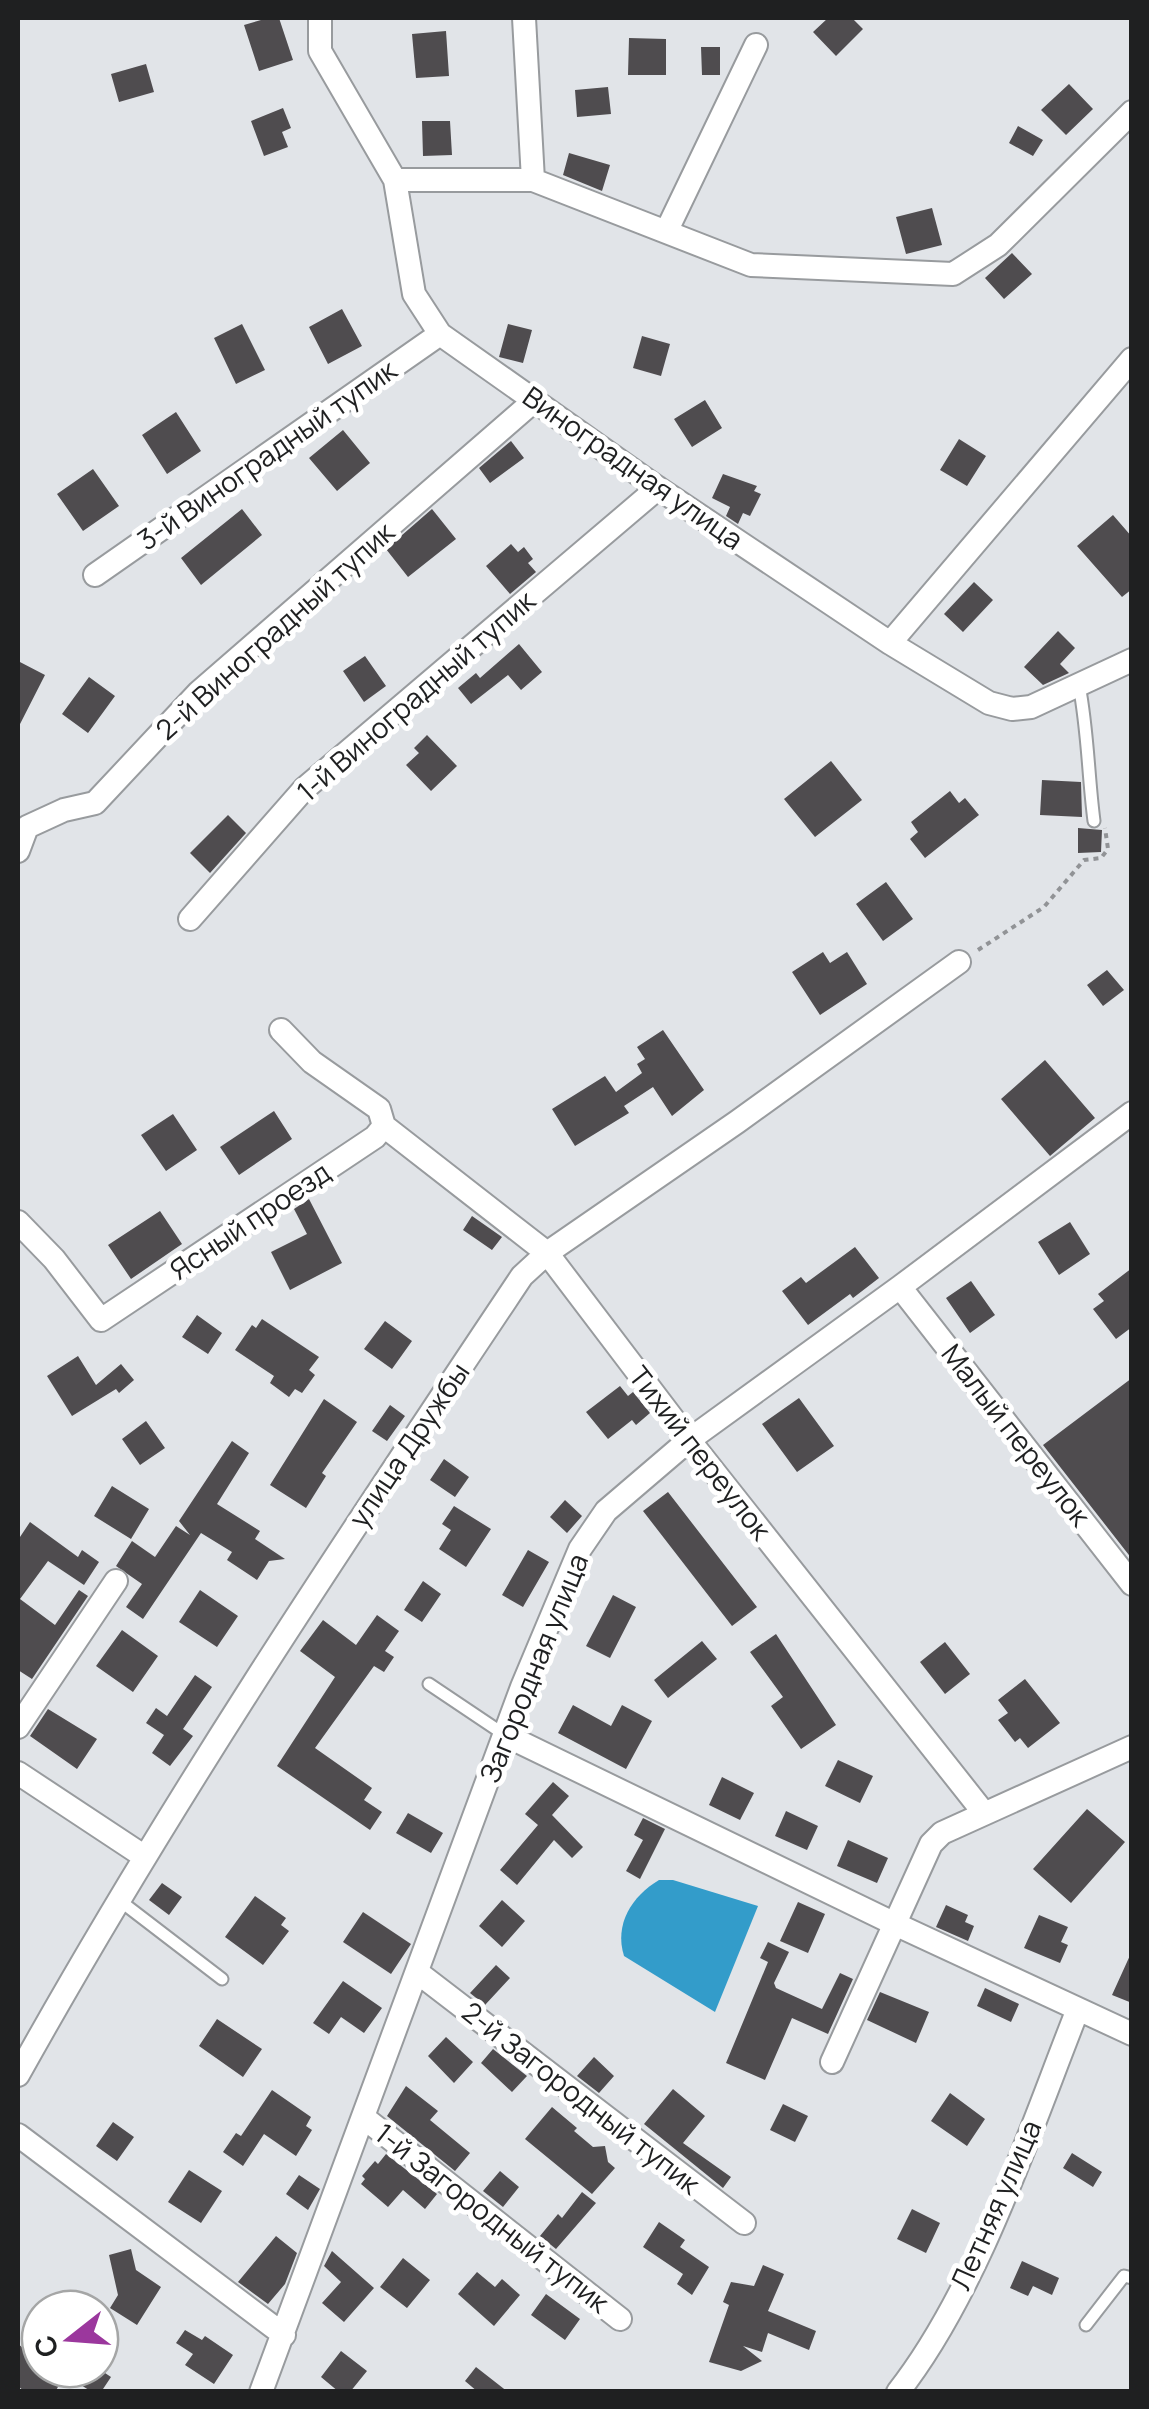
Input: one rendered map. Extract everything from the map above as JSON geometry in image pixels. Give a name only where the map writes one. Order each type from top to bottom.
[{"type":"street","name":"Виноградная улица","points":[[320,18],[320,51],[396,180],[414,294],[440,334],[658,488],[890,643],[988,703],[1031,707],[1132,660]]},
{"type":"street","points":[[524,18],[532,180]]},
{"type":"street","points":[[667,230],[756,45]]},
{"type":"street","points":[[396,180],[532,180],[751,265],[954,274],[998,246],[1132,112]]},
{"type":"street","name":"3-й Виноградный тупик","points":[[95,576],[440,334]]},
{"type":"street","points":[[890,643],[1132,359]]},
{"type":"street","name":"2-й Виноградный тупик","points":[[18,851],[27,827],[64,810],[95,803],[200,692],[536,400]]},
{"type":"street","name":"1-й Виноградный тупик","points":[[190,919],[304,789],[658,488]]},
{"type":"street","name":"улица Дружбы","points":[[18,2075],[144,1857],[328,1567],[522,1276],[547,1252],[737,1122],[959,962]]},
{"type":"street","points":[[281,1030],[312,1062],[378,1109],[384,1126]]},
{"type":"street","name":"Загородная улица","points":[[261,2392],[522,1687],[580,1548],[606,1511],[689,1440],[1132,1113]]},
{"type":"street","name":"Тихий переулок","points":[[384,1126],[547,1252],[689,1440],[984,1813]]},
{"type":"street","name":"Ясный проезд","points":[[18,1222],[54,1259],[101,1320],[375,1137],[384,1126]]},
{"type":"street","name":"Малый переулок","points":[[900,1287],[1132,1584]]},
{"type":"street","points":[[18,1727],[116,1580]]},
{"type":"street","points":[[505,1735],[1132,2034]]},
{"type":"street","points":[[832,2062],[930,1844],[942,1833],[1132,1747]]},
{"type":"street","points":[[18,1774],[144,1857]]},
{"type":"street","name":"2-й Загородный тупик","points":[[418,1972],[744,2224]]},
{"type":"street","name":"Летняя улица","points":[[898,2392],[948,2313],[982,2245],[1078,2009]]},
{"type":"street","name":"1-й Загородный тупик","points":[[363,2117],[620,2319]]},
{"type":"street","points":[[18,2135],[284,2335]]},
{"type":"lane","points":[[1078,686],[1088,729],[1088,777],[1094,821]]},
{"type":"lane","points":[[429,1684],[505,1735]]},
{"type":"lane","points":[[119,1900],[222,1980]]},
{"type":"lane","points":[[1086,2325],[1124,2276],[1132,2278]]},
{"type":"path","points":[[959,962],[1044,907],[1084,860],[1101,858],[1108,849],[1106,831],[1103,823],[1094,821]]},
{"type":"water","points":[[659,1880],[673,1880],[758,1906],[715,2012],[624,1956],[621,1933],[628,1912],[641,1894]]},
{"type":"building","points":[[279,18],[293,60],[259,71],[244,25]]},
{"type":"building","points":[[828,18],[852,18],[863,29],[836,56],[813,32]]},
{"type":"building","points":[[446,31],[449,76],[416,78],[412,34]]},
{"type":"building","points":[[629,38],[666,39],[666,75],[628,75]]},
{"type":"building","points":[[701,47],[720,47],[720,75],[702,75]]},
{"type":"building","points":[[146,64],[154,92],[119,102],[111,74]]},
{"type":"building","points":[[1069,84],[1093,109],[1066,135],[1041,110]]},
{"type":"building","points":[[608,87],[611,114],[577,117],[575,90]]},
{"type":"building","points":[[283,108],[291,128],[282,132],[288,147],[264,156],[251,121]]},
{"type":"building","points":[[422,121],[450,121],[452,155],[423,156]]},
{"type":"building","points":[[1018,126],[1043,140],[1033,156],[1009,143]]},
{"type":"building","points":[[569,153],[610,165],[602,191],[563,175]]},
{"type":"building","points":[[932,208],[942,245],[906,254],[896,217]]},
{"type":"building","points":[[1012,253],[1032,274],[1004,299],[985,278]]},
{"type":"building","points":[[342,309],[362,346],[328,364],[309,327]]},
{"type":"building","points":[[242,324],[265,370],[236,384],[214,338]]},
{"type":"building","points":[[508,324],[532,330],[523,363],[499,357]]},
{"type":"building","points":[[642,336],[670,344],[661,376],[633,368]]},
{"type":"building","points":[[705,400],[722,428],[692,447],[674,419]]},
{"type":"building","points":[[176,412],[201,451],[167,474],[142,435]]},
{"type":"building","points":[[343,430],[370,463],[337,491],[309,458]]},
{"type":"building","points":[[959,439],[986,456],[967,486],[940,470]]},
{"type":"building","points":[[511,441],[524,458],[490,483],[479,468]]},
{"type":"building","points":[[93,469],[119,506],[83,531],[57,494]]},
{"type":"building","points":[[723,474],[757,486],[754,491],[761,494],[750,516],[743,513],[738,524],[726,516],[730,507],[712,498]]},
{"type":"building","points":[[242,509],[262,535],[201,585],[181,558]]},
{"type":"building","points":[[432,509],[456,539],[408,577],[386,549]]},
{"type":"building","points":[[1113,515],[1132,537],[1132,589],[1122,597],[1077,546]]},
{"type":"building","points":[[511,544],[518,552],[524,547],[533,559],[528,563],[536,572],[510,594],[486,566]]},
{"type":"building","points":[[974,582],[993,600],[963,632],[944,614]]},
{"type":"building","points":[[1058,631],[1075,648],[1060,664],[1069,673],[1043,685],[1024,667]]},
{"type":"building","points":[[519,644],[542,672],[521,690],[508,675],[471,704],[458,688],[476,673],[480,678]]},
{"type":"building","points":[[365,656],[386,686],[364,702],[343,671]]},
{"type":"building","points":[[18,661],[45,675],[18,728]]},
{"type":"building","points":[[89,677],[115,696],[88,733],[62,714]]},
{"type":"building","points":[[427,735],[457,766],[431,791],[406,765],[419,753],[414,748]]},
{"type":"building","points":[[831,761],[862,800],[815,837],[784,799]]},
{"type":"building","points":[[1042,780],[1081,782],[1082,817],[1040,815]]},
{"type":"building","points":[[950,791],[959,803],[965,798],[979,815],[925,858],[910,839],[918,832],[911,822]]},
{"type":"building","points":[[228,815],[246,833],[210,873],[190,853]]},
{"type":"building","points":[[1078,828],[1102,830],[1101,852],[1078,853]]},
{"type":"building","points":[[886,882],[913,919],[883,941],[856,904]]},
{"type":"building","points":[[823,952],[830,963],[847,952],[867,984],[820,1015],[792,972]]},
{"type":"building","points":[[1107,970],[1124,990],[1103,1006],[1087,985]]},
{"type":"building","points":[[663,1030],[704,1090],[672,1116],[653,1087],[624,1106],[629,1113],[575,1146],[552,1109],[605,1076],[616,1092],[642,1073],[637,1064],[645,1059],[637,1047]]},
{"type":"building","points":[[1045,1060],[1095,1118],[1050,1156],[1001,1099]]},
{"type":"building","points":[[274,1111],[292,1139],[239,1175],[220,1147]]},
{"type":"building","points":[[173,1114],[197,1150],[166,1171],[141,1135]]},
{"type":"building","points":[[309,1199],[342,1263],[290,1290],[271,1252],[307,1234],[294,1209]]},
{"type":"building","points":[[160,1211],[182,1244],[131,1279],[108,1245]]},
{"type":"building","points":[[472,1216],[502,1237],[492,1250],[463,1230]]},
{"type":"building","points":[[1070,1222],[1090,1254],[1059,1275],[1038,1242]]},
{"type":"building","points":[[855,1247],[879,1278],[808,1325],[782,1291],[801,1277],[806,1283]]},
{"type":"building","points":[[1132,1268],[1132,1327],[1116,1339],[1093,1309],[1104,1301],[1098,1294]]},
{"type":"building","points":[[971,1281],[995,1315],[970,1333],[946,1298]]},
{"type":"building","points":[[197,1315],[222,1333],[208,1354],[182,1337]]},
{"type":"building","points":[[262,1319],[319,1357],[309,1370],[315,1375],[302,1393],[295,1389],[289,1397],[270,1383],[274,1376],[235,1350],[252,1325],[256,1328]]},
{"type":"building","points":[[385,1321],[412,1341],[392,1369],[364,1349]]},
{"type":"building","points":[[78,1356],[96,1385],[121,1364],[134,1380],[119,1393],[116,1389],[72,1416],[47,1376]]},
{"type":"building","points":[[1132,1378],[1132,1559],[1043,1445]]},
{"type":"building","points":[[620,1386],[628,1396],[633,1392],[650,1413],[636,1425],[632,1420],[608,1439],[586,1412]]},
{"type":"building","points":[[799,1398],[834,1446],[797,1472],[762,1424]]},
{"type":"building","points":[[324,1399],[357,1422],[322,1473],[326,1476],[306,1508],[270,1485]]},
{"type":"building","points":[[390,1405],[405,1416],[387,1441],[372,1431]]},
{"type":"building","points":[[146,1421],[165,1448],[140,1465],[122,1439]]},
{"type":"building","points":[[232,1441],[249,1453],[217,1504],[260,1531],[255,1539],[285,1559],[269,1561],[257,1580],[227,1560],[232,1552],[201,1533],[143,1619],[126,1607],[142,1584],[116,1566],[132,1541],[155,1557],[176,1526],[190,1535],[179,1521]]},
{"type":"building","points":[[444,1459],[469,1477],[455,1497],[430,1480]]},
{"type":"building","points":[[112,1486],[149,1509],[131,1539],[94,1516]]},
{"type":"building","points":[[668,1492],[757,1607],[732,1626],[643,1511]]},
{"type":"building","points":[[565,1500],[582,1516],[567,1533],[550,1517]]},
{"type":"building","points":[[454,1506],[491,1529],[466,1567],[439,1549],[451,1530],[442,1524]]},
{"type":"building","points":[[30,1522],[78,1557],[82,1550],[99,1562],[84,1585],[48,1561],[20,1599],[55,1625],[79,1590],[88,1596],[32,1679],[18,1670],[18,1540]]},
{"type":"building","points":[[528,1550],[549,1562],[523,1607],[502,1595]]},
{"type":"building","points":[[423,1581],[441,1594],[422,1622],[404,1610]]},
{"type":"building","points":[[200,1590],[238,1616],[217,1647],[179,1622]]},
{"type":"building","points":[[613,1595],[636,1607],[610,1658],[586,1646]]},
{"type":"building","points":[[377,1615],[399,1631],[385,1651],[394,1657],[384,1672],[374,1666],[315,1748],[372,1788],[364,1800],[382,1812],[370,1830],[277,1766],[335,1677],[300,1651],[323,1620],[356,1645]]},
{"type":"building","points":[[122,1630],[158,1656],[133,1692],[96,1666]]},
{"type":"building","points":[[776,1634],[836,1725],[801,1749],[771,1706],[783,1697],[750,1652]]},
{"type":"building","points":[[702,1641],[717,1659],[668,1698],[654,1680]]},
{"type":"building","points":[[945,1642],[970,1674],[945,1694],[920,1662]]},
{"type":"building","points":[[195,1675],[212,1687],[183,1729],[193,1736],[170,1766],[152,1753],[164,1735],[146,1723],[156,1708],[167,1716]]},
{"type":"building","points":[[1025,1679],[1060,1723],[1028,1748],[1020,1738],[1015,1742],[998,1720],[1008,1713],[998,1700]]},
{"type":"building","points":[[573,1705],[611,1726],[622,1705],[652,1721],[626,1769],[558,1733]]},
{"type":"building","points":[[48,1709],[97,1739],[77,1769],[30,1736]]},
{"type":"building","points":[[838,1760],[873,1776],[860,1803],[825,1786]]},
{"type":"building","points":[[722,1777],[754,1793],[740,1820],[709,1805]]},
{"type":"building","points":[[553,1782],[569,1796],[552,1815],[583,1847],[572,1858],[554,1840],[517,1885],[500,1870],[538,1825],[525,1814]]},
{"type":"building","points":[[1087,1809],[1125,1842],[1071,1903],[1033,1869]]},
{"type":"building","points":[[786,1811],[818,1826],[807,1850],[775,1836]]},
{"type":"building","points":[[408,1813],[443,1833],[431,1853],[396,1833]]},
{"type":"building","points":[[643,1818],[665,1829],[640,1879],[626,1871],[643,1840],[634,1835]]},
{"type":"building","points":[[848,1840],[888,1858],[877,1883],[837,1866]]},
{"type":"building","points":[[162,1883],[182,1897],[169,1915],[149,1900]]},
{"type":"building","points":[[255,1896],[286,1918],[281,1925],[289,1931],[263,1965],[225,1937]]},
{"type":"building","points":[[502,1900],[525,1921],[502,1947],[479,1926]]},
{"type":"building","points":[[798,1902],[825,1914],[808,1953],[780,1941]]},
{"type":"building","points":[[946,1905],[968,1915],[965,1922],[974,1926],[968,1941],[936,1927]]},
{"type":"building","points":[[363,1912],[411,1944],[391,1974],[343,1942]]},
{"type":"building","points":[[1039,1915],[1068,1927],[1061,1942],[1068,1945],[1060,1963],[1024,1948]]},
{"type":"building","points":[[768,1942],[789,1952],[774,1983],[776,1988],[822,2009],[840,1973],[853,1979],[828,2034],[792,2018],[765,2080],[726,2063],[768,1962],[760,1958]]},
{"type":"building","points":[[1132,1951],[1132,2003],[1112,1995]]},
{"type":"building","points":[[496,1965],[510,1978],[485,2005],[470,1993]]},
{"type":"building","points":[[343,1981],[382,2008],[364,2033],[341,2017],[329,2034],[313,2023]]},
{"type":"building","points":[[985,1988],[1019,2004],[1011,2022],[977,2006]]},
{"type":"building","points":[[880,1992],[929,2012],[916,2043],[867,2020]]},
{"type":"building","points":[[217,2019],[262,2049],[243,2077],[199,2046]]},
{"type":"building","points":[[446,2037],[473,2062],[454,2083],[428,2056]]},
{"type":"building","points":[[493,2049],[527,2076],[512,2092],[481,2063]]},
{"type":"building","points":[[594,2057],[614,2076],[599,2093],[577,2076]]},
{"type":"building","points":[[406,2086],[438,2111],[430,2120],[470,2153],[455,2171],[387,2116]]},
{"type":"building","points":[[673,2089],[705,2116],[683,2143],[731,2177],[723,2188],[644,2124]]},
{"type":"building","points":[[272,2090],[311,2117],[306,2126],[312,2130],[296,2156],[264,2134],[243,2166],[223,2152],[236,2133],[241,2136]]},
{"type":"building","points":[[950,2093],[985,2119],[967,2146],[931,2121]]},
{"type":"building","points":[[783,2104],[808,2116],[795,2142],[770,2130]]},
{"type":"building","points":[[552,2107],[593,2147],[605,2146],[608,2162],[615,2168],[592,2194],[525,2139]]},
{"type":"building","points":[[113,2122],[134,2137],[117,2161],[96,2146]]},
{"type":"building","points":[[1072,2153],[1102,2172],[1093,2187],[1063,2168]]},
{"type":"building","points":[[386,2154],[437,2194],[425,2209],[403,2190],[388,2207],[361,2184],[365,2179],[362,2176]]},
{"type":"building","points":[[189,2170],[222,2191],[201,2223],[168,2202]]},
{"type":"building","points":[[500,2171],[519,2187],[503,2207],[483,2191]]},
{"type":"building","points":[[299,2175],[320,2189],[308,2210],[286,2194]]},
{"type":"building","points":[[582,2192],[596,2203],[556,2249],[540,2236],[558,2214],[562,2218]]},
{"type":"building","points":[[912,2209],[940,2223],[926,2253],[897,2239]]},
{"type":"building","points":[[659,2222],[685,2240],[680,2247],[709,2267],[692,2295],[677,2284],[683,2274],[643,2247]]},
{"type":"building","points":[[276,2236],[297,2253],[285,2284],[268,2304],[238,2282]]},
{"type":"building","points":[[131,2249],[136,2270],[161,2287],[137,2325],[120,2314],[120,2289],[117,2289],[109,2255]]},
{"type":"building","points":[[332,2251],[374,2288],[344,2322],[322,2303],[341,2282],[324,2266]]},
{"type":"building","points":[[403,2258],[430,2280],[407,2308],[380,2287]]},
{"type":"building","points":[[1022,2261],[1059,2278],[1052,2295],[1033,2286],[1028,2296],[1010,2288]]},
{"type":"building","points":[[763,2265],[784,2274],[768,2311],[816,2331],[809,2350],[768,2333],[762,2352],[743,2346],[762,2361],[741,2371],[709,2362],[729,2305],[723,2302],[731,2282],[754,2286]]},
{"type":"building","points":[[477,2272],[495,2287],[502,2279],[520,2295],[494,2326],[458,2294]]},
{"type":"building","points":[[546,2294],[580,2319],[565,2340],[531,2315]]},
{"type":"building","points":[[185,2330],[202,2340],[205,2336],[233,2355],[214,2384],[185,2365],[193,2354],[176,2343]]},
{"type":"building","points":[[20,2346],[20,2388],[18,2386]]},
{"type":"building","points":[[341,2351],[367,2371],[350,2392],[339,2392],[321,2377]]},
{"type":"building","points":[[476,2367],[508,2392],[478,2392],[465,2381]]},
{"type":"building","points":[[22,2389],[57,2389],[55,2392]]}]
